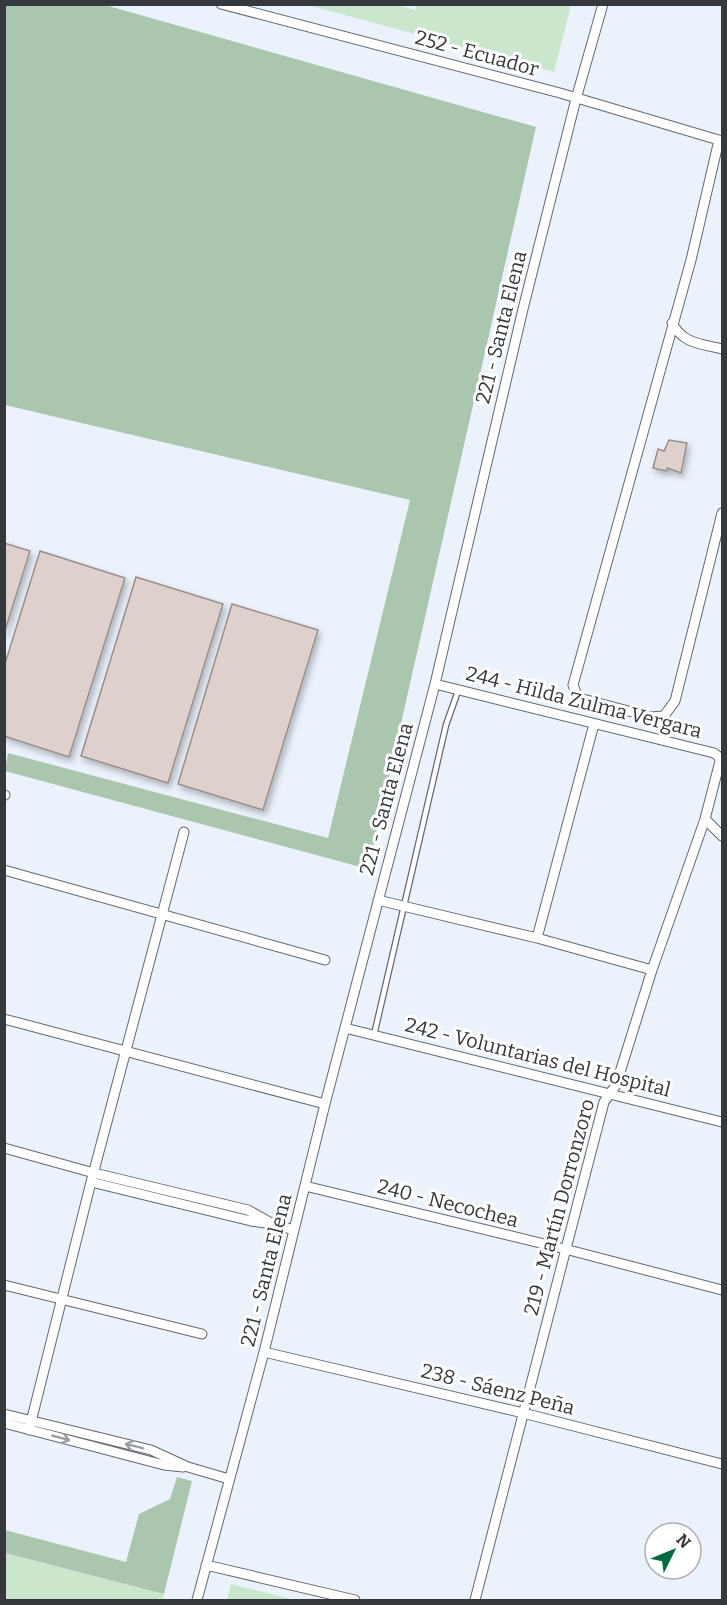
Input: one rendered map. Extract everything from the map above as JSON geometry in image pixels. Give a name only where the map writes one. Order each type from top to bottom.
[{"type":"street","name":"252 - Ecuador","points":[[221,4],[721,140]]},
{"type":"street","name":"221 - Santa Elena","points":[[197,1600],[264,1352],[325,1104],[435,684],[523,309],[576,99],[603,4]]},
{"type":"street","points":[[721,140],[719,165],[672,323],[573,684],[577,695],[583,699],[651,717],[664,716],[671,709],[675,701],[723,513]]},
{"type":"street","points":[[672,323],[680,336],[723,349]]},
{"type":"street","name":"244 - Hilda Zulma Vergara","points":[[435,684],[714,753],[720,761]]},
{"type":"street","points":[[537,938],[594,724]]},
{"type":"street","name":"219 - Martín Dorronzoro","points":[[475,1600],[604,1102],[616,1085],[652,970],[705,819],[720,761]]},
{"type":"street","points":[[705,819],[723,836]]},
{"type":"street","points":[[29,1425],[184,832]]},
{"type":"street","points":[[4,870],[325,960]]},
{"type":"street","points":[[378,900],[537,938],[652,970]]},
{"type":"street","points":[[4,1019],[325,1104]]},
{"type":"street","name":"242 - Voluntarias del Hospital","points":[[345,1028],[723,1122]]},
{"type":"street","points":[[4,1148],[93,1178],[248,1210],[273,1224],[294,1230]]},
{"type":"street","name":"240 - Necochea","points":[[305,1186],[723,1290]]},
{"type":"street","points":[[4,1285],[202,1335]]},
{"type":"street","name":"238 - Sáenz Peña","points":[[264,1352],[523,1413],[723,1464]]},
{"type":"street","points":[[4,1413],[29,1425]]},
{"type":"street","points":[[4,1423],[29,1425],[151,1450],[189,1467],[229,1479]]},
{"type":"street","points":[[207,1565],[355,1600]]},
{"type":"lane","name":"221 - Santa Elena","points":[[374,1035],[446,725],[459,689]]},
{"type":"green space","points":[[5,4],[105,5],[536,127],[368,869],[5,771],[8,753],[328,838],[410,500],[5,405]]},
{"type":"green space","points":[[571,4],[554,72],[308,5],[397,5],[415,10],[417,5]]},
{"type":"green space","points":[[177,1477],[192,1481],[164,1594],[5,1553],[5,1530],[126,1562],[139,1514],[170,1499]]},
{"type":"green space","points":[[4,1553],[164,1594],[162,1600],[5,1600]]},
{"type":"green space","points":[[231,1584],[296,1600],[227,1600]]},
{"type":"building","points":[[669,440],[687,443],[681,473],[667,468],[666,471],[653,468],[658,449],[664,451]]},
{"type":"building","points":[[4,543],[30,551],[4,634]]},
{"type":"building","points":[[40,551],[125,578],[69,757],[4,736],[4,667]]},
{"type":"building","points":[[136,577],[223,604],[168,783],[81,756]]},
{"type":"building","points":[[232,604],[318,630],[263,810],[178,784]]}]
